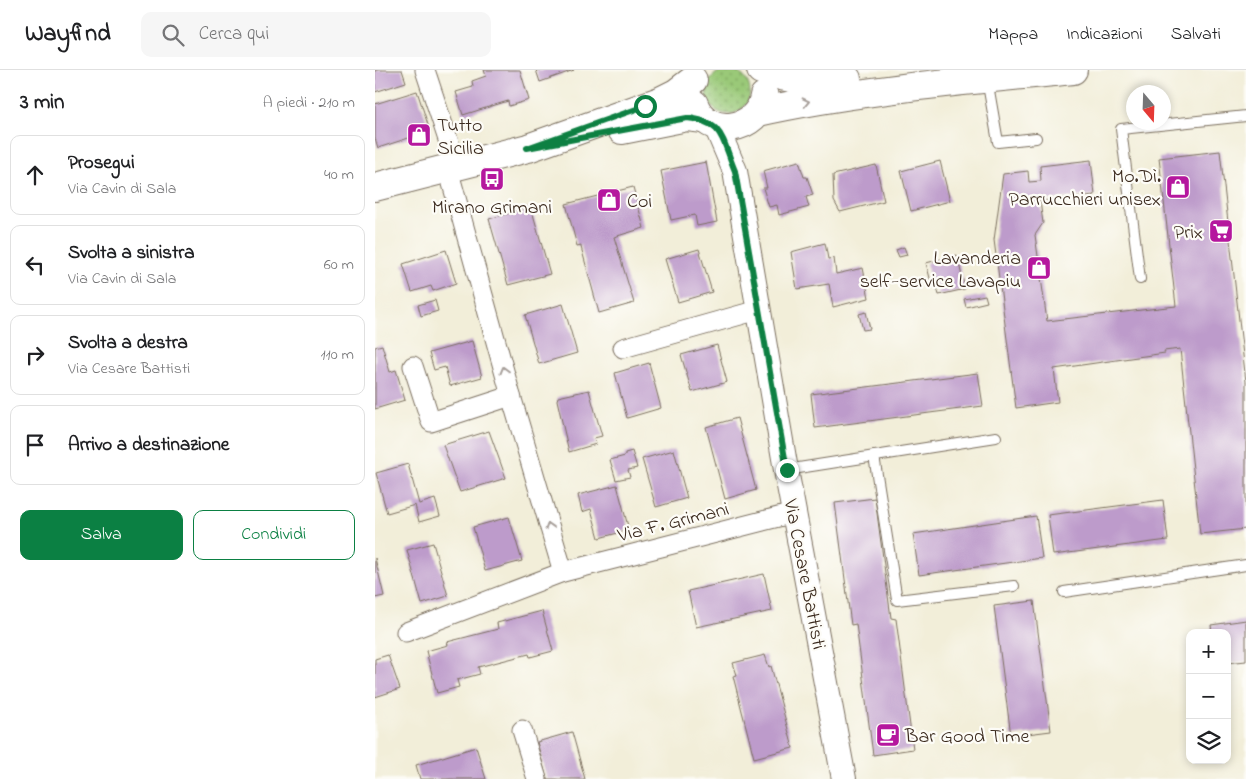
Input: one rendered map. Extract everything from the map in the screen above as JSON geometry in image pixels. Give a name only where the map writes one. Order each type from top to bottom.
[{"type":"main road","points":[[759,70],[781,78],[816,81],[1034,70]]},
{"type":"main road","points":[[753,117],[763,102],[765,90],[759,70]]},
{"type":"main road","points":[[375,187],[527,148],[655,122],[687,118],[733,127],[753,117],[828,98],[1073,70]]},
{"type":"main road","points":[[527,148],[660,101],[676,93],[696,73]]},
{"type":"main road","points":[[696,73],[691,94],[695,108],[710,122]]},
{"type":"street","points":[[425,70],[511,396],[563,572]]},
{"type":"street","name":"Via Cesare Battisti","points":[[735,171],[740,142],[753,117]]},
{"type":"street","name":"Via Cesare Battisti","points":[[710,122],[735,171],[794,514],[844,779]]},
{"type":"street","points":[[623,348],[758,310]]},
{"type":"street","points":[[413,366],[431,422],[511,396]]},
{"type":"street","name":"Via F. Grimani","points":[[407,632],[563,572],[794,514]]},
{"type":"street","points":[[522,730],[537,779]]},
{"type":"lane","points":[[987,79],[998,142],[1036,138]]},
{"type":"lane","points":[[1140,279],[1121,128],[1246,116]]},
{"type":"lane","points":[[787,470],[997,437]]},
{"type":"lane","points":[[873,456],[897,600],[1014,586]]},
{"type":"lane","points":[[1064,592],[1246,565]]},
{"type":"green space","points":[[732,70],[744,76],[749,83],[749,101],[744,108],[737,113],[724,114],[716,111],[709,104],[706,88],[709,80],[716,73]]},
{"type":"building","points":[[375,70],[402,70],[406,82],[375,92]]},
{"type":"building","points":[[484,70],[520,70],[529,100],[509,106],[508,101],[463,115],[456,92],[473,87],[472,81],[486,76]]},
{"type":"building","points":[[536,70],[574,70],[540,82]]},
{"type":"building","points":[[417,91],[430,131],[378,148],[375,138],[375,104]]},
{"type":"building","points":[[1220,151],[1246,382],[1246,529],[1200,534],[1180,349],[1164,351],[1165,353],[1054,369],[1058,402],[1016,408],[994,240],[1003,174],[1028,171],[1029,182],[1041,181],[1040,166],[1091,160],[1095,195],[1040,201],[1043,223],[1035,235],[1047,321],[1176,306],[1159,158]]},
{"type":"building","points":[[799,161],[813,195],[806,197],[809,207],[779,215],[777,205],[769,207],[763,188],[767,188],[763,171]]},
{"type":"building","points":[[940,161],[950,201],[911,211],[901,171]]},
{"type":"building","points":[[706,162],[717,222],[697,226],[695,215],[671,220],[661,171]]},
{"type":"building","points":[[876,165],[884,201],[840,212],[834,201],[833,175]]},
{"type":"building","points":[[633,187],[644,228],[614,237],[634,303],[599,313],[581,245],[577,246],[566,204]]},
{"type":"building","points":[[531,207],[550,274],[508,285],[489,219]]},
{"type":"building","points":[[825,243],[828,259],[834,258],[836,274],[863,268],[869,298],[833,307],[829,284],[797,289],[791,252]]},
{"type":"building","points":[[904,247],[907,255],[899,257],[896,250]]},
{"type":"building","points":[[699,249],[712,292],[678,302],[665,259]]},
{"type":"building","points":[[446,250],[456,283],[433,291],[431,286],[412,292],[403,264]]},
{"type":"building","points":[[957,255],[965,289],[939,295],[935,281],[931,282],[926,263]]},
{"type":"building","points":[[985,295],[987,302],[966,307],[964,299]]},
{"type":"building","points":[[435,300],[438,311],[421,316],[418,305]]},
{"type":"building","points":[[563,304],[577,353],[539,364],[525,315]]},
{"type":"building","points":[[866,312],[870,329],[863,330],[859,314]]},
{"type":"building","points":[[472,341],[482,377],[450,386],[445,367],[434,370],[429,353]]},
{"type":"building","points":[[382,345],[390,372],[396,370],[405,400],[375,409],[375,347]]},
{"type":"building","points":[[717,345],[727,382],[692,392],[681,355]]},
{"type":"building","points":[[649,363],[661,408],[627,418],[615,373]]},
{"type":"building","points":[[978,373],[983,406],[815,428],[811,394]]},
{"type":"building","points":[[589,390],[602,436],[594,438],[596,444],[569,452],[557,400],[558,397]]},
{"type":"building","points":[[737,418],[756,490],[725,499],[706,427]]},
{"type":"building","points":[[489,431],[506,478],[460,492],[443,445]]},
{"type":"building","points":[[674,450],[687,498],[656,507],[642,459]]},
{"type":"building","points":[[632,451],[637,468],[628,470],[630,477],[616,480],[610,460],[625,456],[625,453]]},
{"type":"building","points":[[408,464],[419,504],[435,499],[440,516],[419,522],[415,505],[387,513],[376,473]]},
{"type":"building","points":[[617,485],[629,530],[599,538],[591,509],[582,512],[578,495]]},
{"type":"building","points":[[875,498],[891,618],[896,619],[913,749],[873,755],[856,624],[851,625],[835,503]]},
{"type":"building","points":[[1163,500],[1168,540],[1053,555],[1048,515]]},
{"type":"building","points":[[1036,516],[1042,558],[919,575],[913,534]]},
{"type":"building","points":[[509,517],[522,561],[485,571],[473,527]]},
{"type":"building","points":[[433,543],[448,596],[422,604],[407,550]]},
{"type":"building","points":[[375,558],[384,596],[375,598]]},
{"type":"building","points":[[764,574],[772,611],[696,627],[688,591]]},
{"type":"building","points":[[1034,601],[1051,731],[1011,736],[994,606]]},
{"type":"building","points":[[542,611],[553,651],[530,657],[529,654],[478,667],[480,674],[457,680],[459,687],[437,693],[426,651],[448,645],[447,642],[498,629],[497,623]]},
{"type":"building","points":[[1246,620],[1246,661],[1231,663],[1231,629],[1212,629],[1211,625]]},
{"type":"building","points":[[388,655],[400,689],[375,697],[375,659]]},
{"type":"building","points":[[765,655],[769,667],[771,666],[793,748],[754,758],[733,676],[737,675],[733,663]]},
{"type":"building","points":[[572,732],[585,779],[547,779],[537,742]]},
{"type":"building","points":[[476,747],[486,779],[420,779],[416,765]]},
{"type":"place","name":"Tutto Sicilia","points":[[419,135]]},
{"type":"place","name":"Mirano Grimani","points":[[492,179]]},
{"type":"place","name":"Mo.Dì. Parrucchieri unisex","points":[[1178,187]]},
{"type":"place","name":"Coi","points":[[609,200]]},
{"type":"place","name":"Prix","points":[[1221,231]]},
{"type":"place","name":"Lavanderia self-service Lavapiu","points":[[1039,268]]},
{"type":"place","name":"Bar Good Time","points":[[888,735]]},
{"type":"route","points":[[645,106],[527,148],[590,137],[655,122],[687,118],[704,119],[716,126],[735,171],[787,470]]}]
